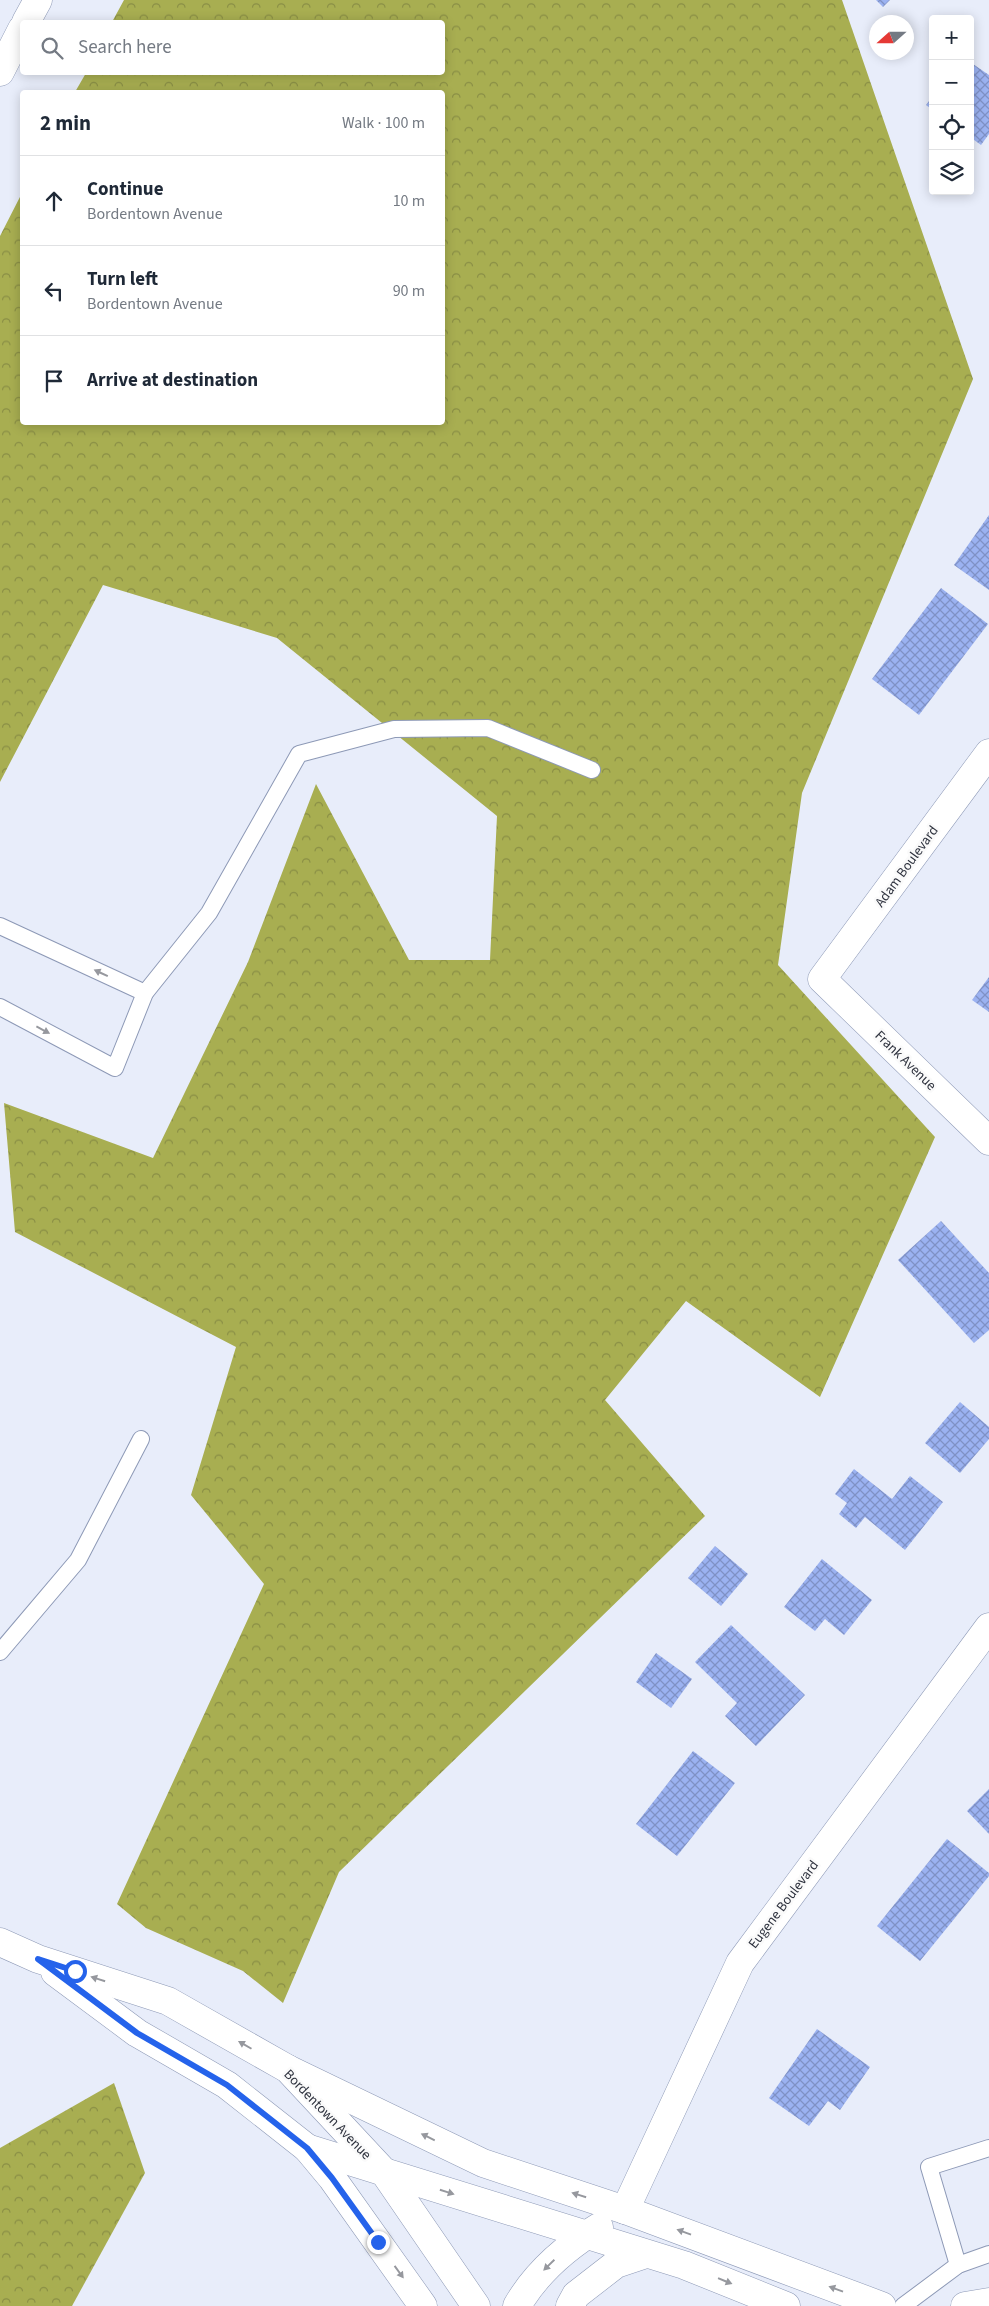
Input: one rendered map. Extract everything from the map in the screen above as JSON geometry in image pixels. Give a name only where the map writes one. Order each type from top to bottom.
[{"type":"main road","points":[[27,20],[38,0]]},
{"type":"main road","points":[[0,72],[20,33]]},
{"type":"main road","name":"Adam Boulevard","points":[[822,979],[989,753]]},
{"type":"main road","name":"Frank Avenue","points":[[822,979],[989,1141]]},
{"type":"main road","name":"Eugene Boulevard","points":[[626,2210],[740,1963],[989,1627]]},
{"type":"main road","name":"Bordentown Avenue","points":[[0,1942],[38,1959],[168,2001],[288,2069],[384,2172],[476,2306]]},
{"type":"main road","name":"Bordentown Avenue","points":[[38,1959],[137,2033],[227,2085],[307,2148],[332,2178],[423,2306]]},
{"type":"main road","points":[[288,2069],[483,2163],[626,2210],[882,2306]]},
{"type":"main road","points":[[307,2148],[684,2265],[786,2306]]},
{"type":"main road","points":[[517,2306],[526,2291],[548,2266],[587,2235],[626,2210]]},
{"type":"main road","points":[[570,2306],[576,2295],[616,2264],[646,2254]]},
{"type":"main road","points":[[965,2306],[989,2302]]},
{"type":"lane","points":[[0,1006],[115,1068],[145,993],[209,913],[299,754],[394,729],[488,728],[592,770]]},
{"type":"lane","points":[[0,926],[145,993]]},
{"type":"lane","points":[[0,1652],[78,1560],[141,1439]]},
{"type":"lane","points":[[958,2264],[929,2167],[989,2148]]},
{"type":"lane","points":[[903,2306],[958,2264],[989,2254]]},
{"type":"green space","points":[[124,0],[842,0],[973,379],[802,793],[778,965],[935,1137],[820,1397],[686,1301],[605,1400],[705,1516],[339,1872],[283,2003],[243,1971],[146,1928],[117,1904],[264,1584],[191,1495],[236,1347],[15,1232],[4,1103],[153,1158],[248,962],[316,784],[409,960],[490,960],[497,816],[277,638],[103,585],[0,782],[0,236],[20,197],[20,425],[445,425],[445,90],[76,90],[85,75],[445,75],[445,20],[113,20]]},
{"type":"green space","points":[[114,2083],[145,2173],[72,2306],[0,2306],[0,2148]]},
{"type":"building","points":[[876,0],[890,0],[883,7]]},
{"type":"building","points":[[974,65],[989,75],[989,134],[981,145],[974,140]]},
{"type":"building","points":[[989,515],[989,590],[954,565]]},
{"type":"building","points":[[941,588],[988,624],[919,715],[872,679]]},
{"type":"building","points":[[989,977],[989,1012],[972,1000]]},
{"type":"building","points":[[941,1221],[989,1273],[989,1330],[974,1343],[898,1260]]},
{"type":"building","points":[[960,1402],[989,1427],[989,1439],[960,1473],[925,1443]]},
{"type":"building","points":[[854,1469],[892,1499],[910,1476],[943,1502],[905,1550],[865,1517],[856,1528],[839,1514],[847,1503],[835,1494]]},
{"type":"building","points":[[715,1546],[748,1574],[721,1606],[688,1578]]},
{"type":"building","points":[[822,1559],[872,1600],[844,1635],[825,1619],[815,1631],[784,1607]]},
{"type":"building","points":[[731,1625],[805,1695],[756,1746],[725,1716],[737,1703],[695,1662]]},
{"type":"building","points":[[656,1653],[692,1679],[671,1708],[636,1682]]},
{"type":"building","points":[[693,1751],[735,1783],[677,1856],[636,1824]]},
{"type":"building","points":[[989,1789],[989,1834],[967,1811]]},
{"type":"building","points":[[947,1839],[989,1873],[989,1876],[920,1961],[877,1926]]},
{"type":"building","points":[[817,2029],[870,2067],[840,2110],[828,2101],[809,2126],[769,2098]]},
{"type":"route","points":[[75,1971],[38,1959],[137,2033],[227,2085],[307,2148],[332,2178],[378,2242]]}]
